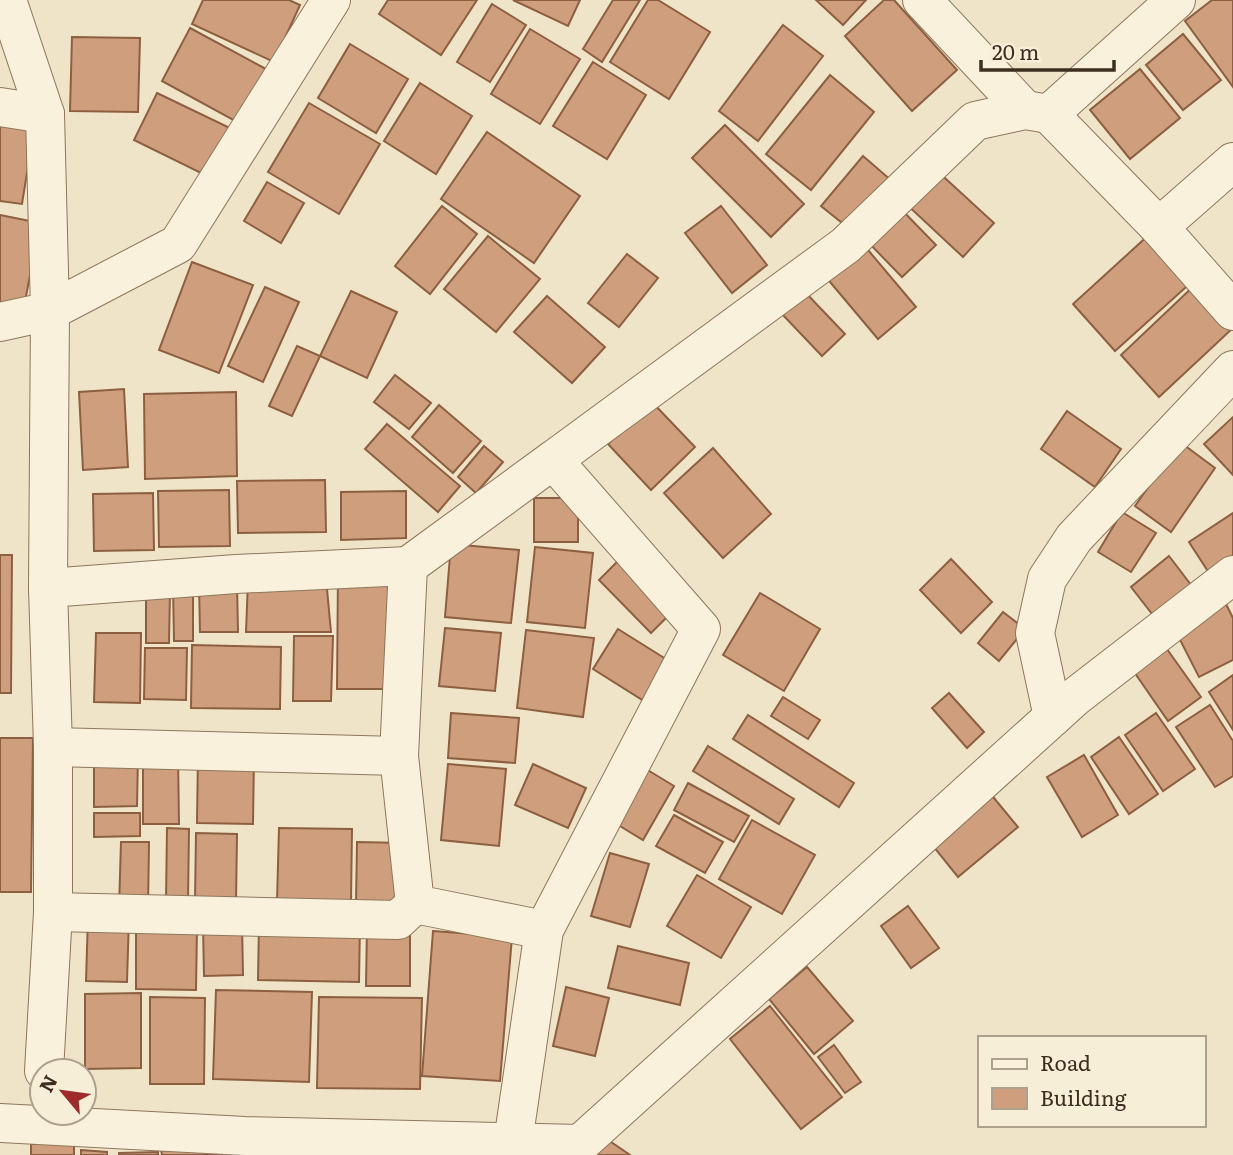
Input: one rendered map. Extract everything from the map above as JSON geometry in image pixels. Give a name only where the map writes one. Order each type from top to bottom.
[{"type":"street","points":[[7,0],[45,114],[50,311],[48,588],[53,747],[53,912],[45,1057]]},
{"type":"street","points":[[0,322],[50,311],[178,244],[331,0]]},
{"type":"street","points":[[922,0],[1159,227],[1233,311]]},
{"type":"street","points":[[48,588],[408,566],[846,246],[975,121],[1037,112],[1176,0]]},
{"type":"street","points":[[0,107],[45,114]]},
{"type":"street","points":[[1159,227],[1233,162]]},
{"type":"street","points":[[1053,717],[1035,633],[1047,579],[1074,538],[1233,370]]},
{"type":"street","points":[[513,1142],[544,930],[701,629],[553,460]]},
{"type":"street","points":[[408,566],[399,757],[415,904]]},
{"type":"street","points":[[98,1125],[245,1146],[513,1142],[580,1144],[1075,697],[1233,575]]},
{"type":"street","points":[[53,747],[399,757]]},
{"type":"street","points":[[415,904],[544,930]]},
{"type":"street","points":[[53,912],[397,920],[415,904]]},
{"type":"street","points":[[0,1124],[28,1119]]},
{"type":"building","points":[[203,0],[289,0],[300,5],[274,62],[192,24]]},
{"type":"building","points":[[388,0],[477,0],[441,55],[379,14]]},
{"type":"building","points":[[513,0],[580,0],[568,26]]},
{"type":"building","points":[[613,0],[640,0],[602,62],[583,49]]},
{"type":"building","points":[[648,0],[658,0],[710,32],[669,99],[610,62]]},
{"type":"building","points":[[816,0],[866,0],[843,25]]},
{"type":"building","points":[[884,0],[894,0],[957,70],[912,111],[845,36]]},
{"type":"building","points":[[1212,0],[1233,0],[1233,87],[1185,21]]},
{"type":"building","points":[[492,4],[526,25],[490,82],[457,62]]},
{"type":"building","points":[[783,25],[823,56],[758,141],[719,111]]},
{"type":"building","points":[[190,28],[266,69],[237,122],[162,81]]},
{"type":"building","points":[[530,29],[580,59],[540,124],[491,94]]},
{"type":"building","points":[[1183,34],[1221,80],[1183,110],[1146,65]]},
{"type":"building","points":[[72,37],[140,38],[138,112],[70,111]]},
{"type":"building","points":[[350,44],[408,79],[376,133],[318,98]]},
{"type":"building","points":[[593,62],[646,95],[607,159],[553,126]]},
{"type":"building","points":[[1140,69],[1180,118],[1130,159],[1090,110]]},
{"type":"building","points":[[830,75],[874,112],[811,190],[766,154]]},
{"type":"building","points":[[420,83],[472,116],[436,174],[384,141]]},
{"type":"building","points":[[157,93],[234,130],[211,178],[134,140]]},
{"type":"building","points":[[309,103],[380,144],[339,214],[268,172]]},
{"type":"building","points":[[0,117],[35,123],[22,204],[0,201]]},
{"type":"building","points":[[725,125],[804,204],[771,237],[692,158]]},
{"type":"building","points":[[487,132],[580,196],[534,263],[441,199]]},
{"type":"building","points":[[863,156],[892,181],[851,230],[821,206]]},
{"type":"building","points":[[934,168],[994,223],[963,257],[904,202]]},
{"type":"building","points":[[267,182],[304,203],[281,243],[244,221]]},
{"type":"building","points":[[896,204],[936,245],[902,277],[863,237]]},
{"type":"building","points":[[442,206],[477,234],[430,294],[395,266]]},
{"type":"building","points":[[721,206],[767,265],[732,293],[685,233]]},
{"type":"building","points":[[0,215],[40,223],[23,312],[0,308]]},
{"type":"building","points":[[1152,232],[1195,279],[1115,351],[1073,304]]},
{"type":"building","points":[[488,236],[540,279],[496,332],[444,289]]},
{"type":"building","points":[[863,244],[916,307],[878,339],[825,276]]},
{"type":"building","points":[[627,254],[658,278],[619,327],[588,303]]},
{"type":"building","points":[[192,262],[253,285],[219,373],[159,350]]},
{"type":"building","points":[[1199,281],[1233,328],[1159,397],[1121,355]]},
{"type":"building","points":[[265,287],[299,302],[263,382],[228,366]]},
{"type":"building","points":[[351,291],[397,312],[367,378],[320,356]]},
{"type":"building","points":[[804,291],[845,334],[822,356],[781,313]]},
{"type":"building","points":[[547,296],[605,347],[572,383],[514,332]]},
{"type":"building","points":[[297,346],[320,356],[292,416],[269,406]]},
{"type":"building","points":[[395,375],[431,403],[409,429],[374,402]]},
{"type":"building","points":[[124,389],[128,467],[83,470],[79,392]]},
{"type":"building","points":[[236,392],[237,476],[145,479],[144,394]]},
{"type":"building","points":[[652,402],[695,447],[651,490],[608,444]]},
{"type":"building","points":[[439,405],[481,441],[453,473],[412,437]]},
{"type":"building","points":[[1067,411],[1121,449],[1095,487],[1041,449]]},
{"type":"building","points":[[1233,417],[1233,475],[1204,444]]},
{"type":"building","points":[[387,424],[460,486],[438,512],[365,449]]},
{"type":"building","points":[[1180,442],[1215,468],[1171,532],[1135,506]]},
{"type":"building","points":[[484,446],[503,462],[476,493],[458,477]]},
{"type":"building","points":[[713,448],[771,514],[723,558],[664,493]]},
{"type":"building","points":[[325,480],[326,532],[238,533],[237,481]]},
{"type":"building","points":[[229,490],[230,546],[159,547],[158,491]]},
{"type":"building","points":[[406,491],[406,538],[341,540],[341,492]]},
{"type":"building","points":[[153,493],[154,550],[94,551],[93,494]]},
{"type":"building","points":[[534,498],[578,498],[578,542],[534,542]]},
{"type":"building","points":[[1122,512],[1156,533],[1131,572],[1098,552]]},
{"type":"building","points":[[1233,513],[1233,566],[1213,579],[1189,542]]},
{"type":"building","points":[[451,544],[519,550],[511,623],[445,617]]},
{"type":"building","points":[[535,547],[593,553],[585,628],[527,622]]},
{"type":"building","points":[[0,555],[12,555],[11,693],[0,693]]},
{"type":"building","points":[[1169,556],[1198,594],[1160,624],[1131,587]]},
{"type":"building","points":[[622,557],[675,609],[651,633],[599,580]]},
{"type":"building","points":[[951,559],[992,602],[961,633],[920,590]]},
{"type":"building","points":[[338,572],[398,572],[397,689],[337,689]]},
{"type":"building","points":[[326,578],[331,632],[246,632],[248,581]]},
{"type":"building","points":[[237,583],[238,632],[200,632],[199,584]]},
{"type":"building","points":[[193,584],[193,641],[174,641],[173,586]]},
{"type":"building","points":[[146,592],[170,592],[169,643],[146,643]]},
{"type":"building","points":[[760,593],[820,629],[784,691],[723,655]]},
{"type":"building","points":[[1226,604],[1233,618],[1233,660],[1199,677],[1175,630]]},
{"type":"building","points":[[1003,612],[1025,629],[999,661],[978,643]]},
{"type":"building","points":[[445,628],[501,633],[495,691],[439,686]]},
{"type":"building","points":[[618,629],[669,661],[644,701],[593,669]]},
{"type":"building","points":[[526,630],[594,638],[583,717],[517,708]]},
{"type":"building","points":[[96,633],[141,633],[140,703],[94,702]]},
{"type":"building","points":[[294,636],[333,636],[331,701],[293,701]]},
{"type":"building","points":[[1162,642],[1201,697],[1168,721],[1130,666]]},
{"type":"building","points":[[192,645],[281,647],[280,709],[191,708]]},
{"type":"building","points":[[145,648],[187,648],[186,700],[144,699]]},
{"type":"building","points":[[1233,675],[1233,730],[1209,692]]},
{"type":"building","points":[[949,693],[984,732],[967,748],[932,708]]},
{"type":"building","points":[[783,697],[820,720],[808,739],[771,716]]},
{"type":"building","points":[[1210,705],[1233,741],[1233,776],[1215,787],[1176,727]]},
{"type":"building","points":[[451,713],[519,718],[515,763],[448,758]]},
{"type":"building","points":[[1156,713],[1195,769],[1163,791],[1125,735]]},
{"type":"building","points":[[748,715],[854,783],[839,807],[733,739]]},
{"type":"building","points":[[1119,737],[1158,794],[1129,814],[1091,757]]},
{"type":"building","points":[[0,738],[33,738],[31,892],[0,892]]},
{"type":"building","points":[[708,746],[794,799],[779,824],[693,771]]},
{"type":"building","points":[[94,754],[138,755],[137,806],[94,807]]},
{"type":"building","points":[[198,754],[254,755],[253,824],[197,823]]},
{"type":"building","points":[[143,755],[178,755],[179,824],[143,824]]},
{"type":"building","points":[[1084,755],[1118,815],[1082,837],[1047,777]]},
{"type":"building","points":[[448,764],[506,769],[499,846],[441,840]]},
{"type":"building","points":[[533,764],[586,788],[568,828],[515,805]]},
{"type":"building","points":[[646,769],[674,786],[643,840],[615,823]]},
{"type":"building","points":[[688,783],[749,816],[734,842],[674,810]]},
{"type":"building","points":[[989,792],[1018,827],[958,877],[929,841]]},
{"type":"building","points":[[94,813],[140,813],[140,836],[94,837]]},
{"type":"building","points":[[674,815],[723,842],[705,873],[656,846]]},
{"type":"building","points":[[752,820],[815,855],[782,914],[719,879]]},
{"type":"building","points":[[167,828],[189,829],[188,900],[166,900]]},
{"type":"building","points":[[279,828],[352,829],[351,902],[277,902]]},
{"type":"building","points":[[196,833],[237,834],[236,902],[195,901]]},
{"type":"building","points":[[121,842],[149,842],[148,909],[119,908]]},
{"type":"building","points":[[357,842],[404,843],[402,905],[356,904]]},
{"type":"building","points":[[610,853],[649,864],[630,927],[591,916]]},
{"type":"building","points":[[697,875],[751,907],[721,958],[667,926]]},
{"type":"building","points":[[908,906],[939,948],[911,968],[881,926]]},
{"type":"building","points":[[88,917],[129,917],[127,982],[86,981]]},
{"type":"building","points":[[259,923],[360,924],[359,982],[258,980]]},
{"type":"building","points":[[242,924],[243,975],[204,976],[203,925]]},
{"type":"building","points":[[136,925],[197,926],[196,990],[136,989]]},
{"type":"building","points":[[367,926],[410,927],[410,986],[366,986]]},
{"type":"building","points":[[433,931],[512,937],[500,1081],[422,1076]]},
{"type":"building","points":[[618,946],[689,963],[680,1005],[608,988]]},
{"type":"building","points":[[807,967],[853,1021],[814,1054],[769,999]]},
{"type":"building","points":[[566,987],[609,998],[595,1056],[553,1046]]},
{"type":"building","points":[[216,990],[312,992],[309,1082],[213,1079]]},
{"type":"building","points":[[141,993],[141,1068],[98,1069],[98,1057],[85,1057],[85,994]]},
{"type":"building","points":[[150,997],[205,998],[204,1084],[150,1084]]},
{"type":"building","points":[[319,997],[422,998],[420,1089],[317,1088]]},
{"type":"building","points":[[770,1006],[842,1097],[801,1129],[730,1039]]},
{"type":"building","points":[[834,1045],[861,1082],[845,1093],[818,1057]]},
{"type":"building","points":[[601,1135],[630,1155],[587,1155]]},
{"type":"building","points":[[31,1144],[74,1144],[74,1155],[31,1155]]},
{"type":"building","points":[[222,1148],[222,1155],[162,1155],[161,1149]]},
{"type":"building","points":[[81,1150],[107,1152],[107,1155],[81,1155]]},
{"type":"building","points":[[158,1152],[158,1155],[119,1155],[119,1153]]}]
